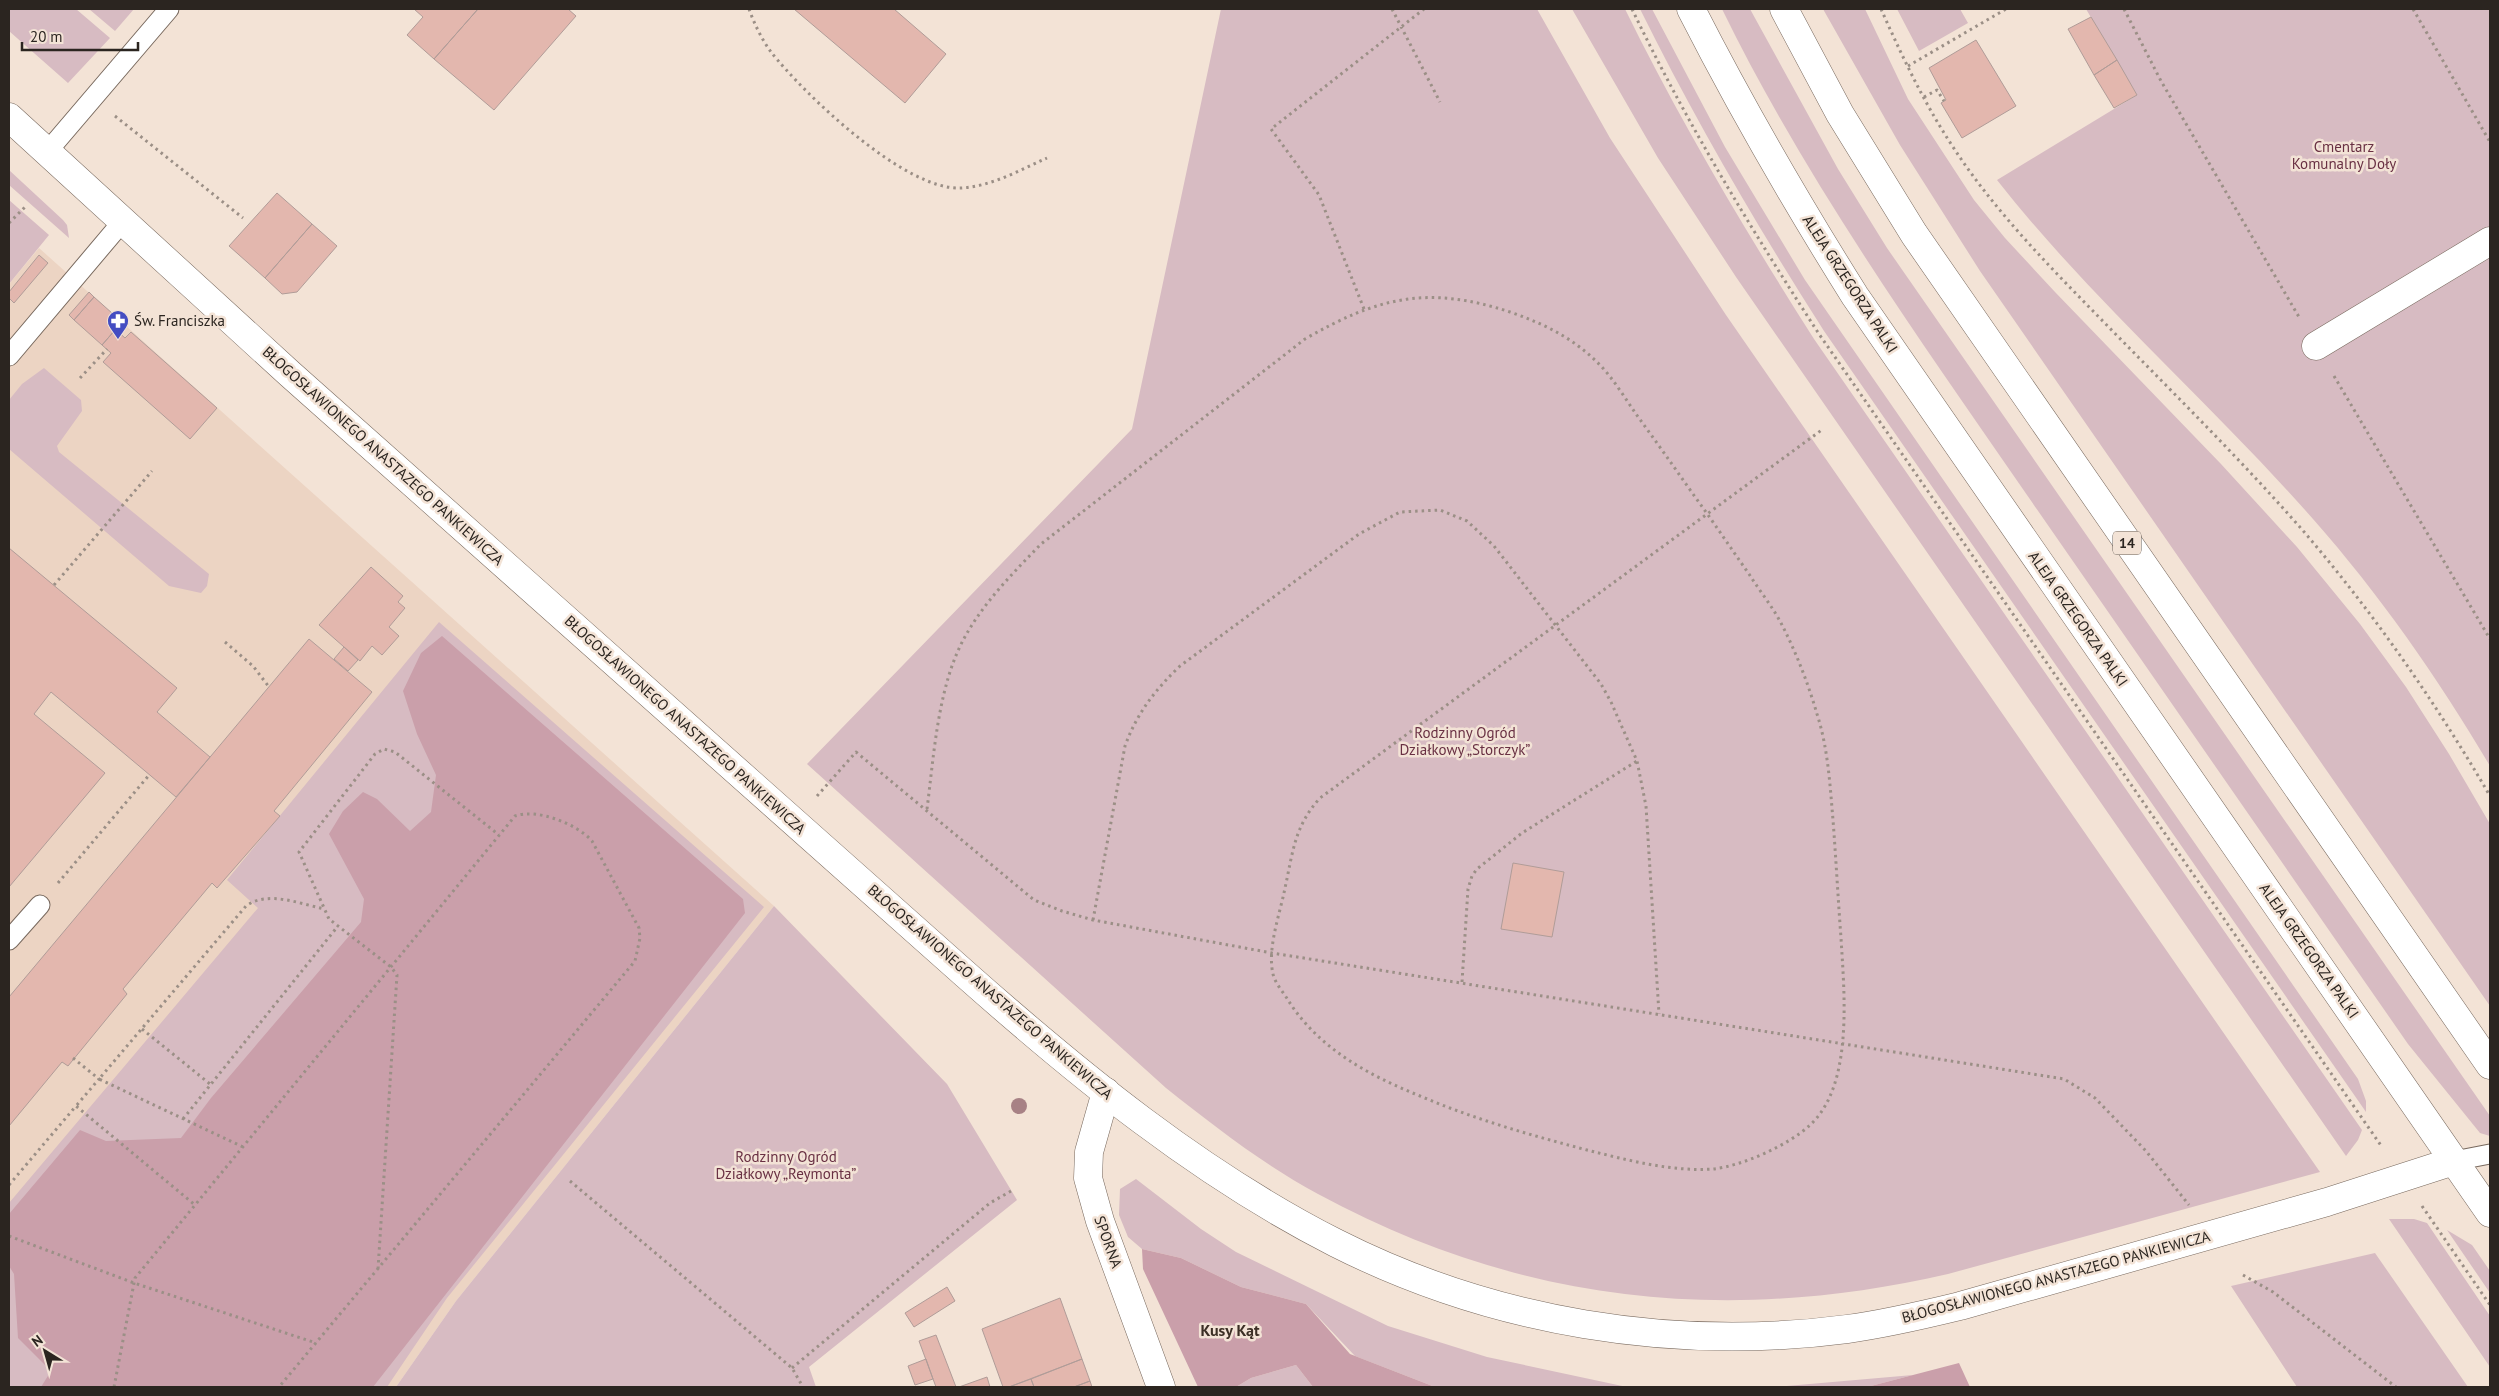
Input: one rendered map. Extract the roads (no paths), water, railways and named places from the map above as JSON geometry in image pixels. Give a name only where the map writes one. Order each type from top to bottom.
[{"type":"street","name":"ALEJA GRZEGORZA PALKI","points":[[1691,9],[1777,169],[1855,296],[2490,1213]]},
{"type":"street","name":"14","points":[[1784,9],[1840,114],[1919,242],[2490,1065]]},
{"type":"street","name":"BŁOGOSŁAWIONEGO ANASTAZEGO PANKIEWICZA","points":[[9,117],[297,380],[1006,1010],[1106,1092],[1209,1167],[1288,1217],[1336,1243],[1385,1266],[1480,1300],[1543,1316],[1595,1326],[1652,1333],[1716,1336],[1846,1329],[1904,1319],[1960,1306],[2404,1179],[2454,1161]]},
{"type":"street","points":[[2316,346],[2490,241]]},
{"type":"street","name":"SPORNA","points":[[1106,1092],[1088,1152],[1088,1178],[1100,1221],[1161,1387]]},
{"type":"lane","points":[[47,152],[170,9]]},
{"type":"lane","points":[[9,356],[123,221]]},
{"type":"lane","points":[[9,940],[40,904]]},
{"type":"lane","points":[[2454,1161],[2490,1154]]},
{"type":"place","name":"Św. Franciszka","points":[[118,340]]},
{"type":"district","name":"Kusy Kąt","points":[[1230,1330]]},
{"type":"park label","name":"Cmentarz Komunalny Doły","points":[[2344,156]]},
{"type":"park label","name":"Rodzinny Ogród Działkowy „Storczyk”","points":[[1465,742]]},
{"type":"park label","name":"Rodzinny Ogród Działkowy „Reymonta”","points":[[786,1166]]}]
